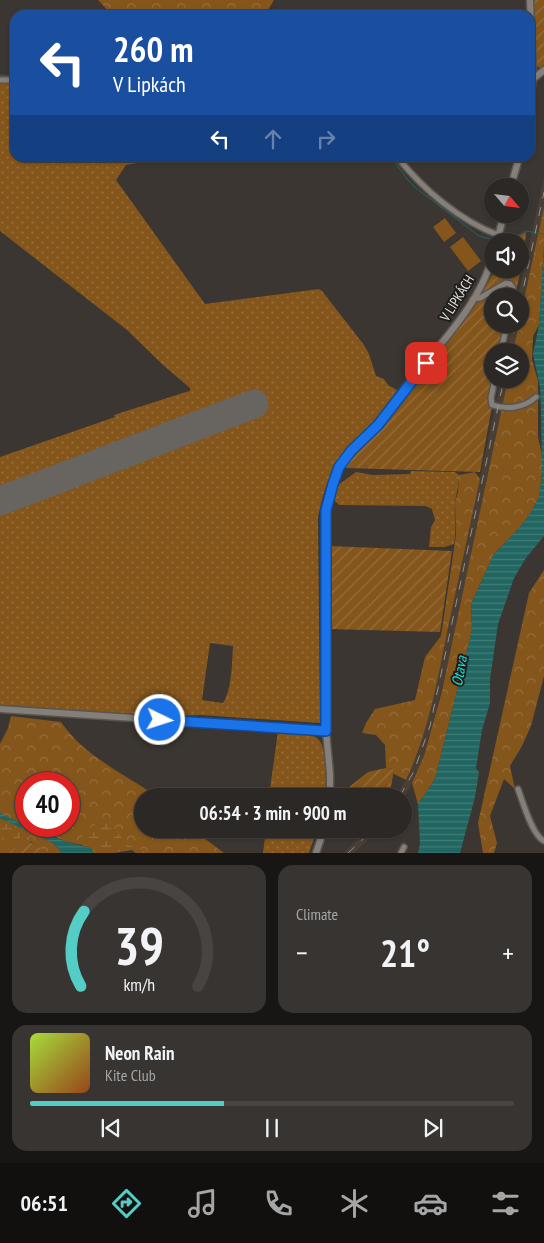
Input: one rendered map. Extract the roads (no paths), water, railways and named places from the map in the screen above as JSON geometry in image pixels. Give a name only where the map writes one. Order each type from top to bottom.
[{"type":"street","points":[[401,162],[411,175],[460,216],[488,233]]},
{"type":"street","points":[[513,178],[518,162]]},
{"type":"street","name":"V LIPKÁCH","points":[[330,788],[326,731],[326,510],[333,484],[339,467],[351,451],[378,425],[410,381],[450,333],[473,299],[484,278]]},
{"type":"street","points":[[497,288],[506,283],[510,284],[513,288]]},
{"type":"street","points":[[473,299],[484,296]]},
{"type":"street","points":[[493,388],[491,402],[494,406],[514,407],[530,403],[536,398]]},
{"type":"street","points":[[0,709],[326,731]]},
{"type":"street","points":[[518,789],[536,832],[544,842]]},
{"type":"street","points":[[316,853],[321,838]]},
{"type":"street","points":[[402,853],[404,847]]},
{"type":"water","points":[[544,247],[544,536],[526,558],[514,578],[498,624],[490,679],[490,703],[482,730],[476,768],[479,772],[475,797],[460,853],[418,853],[420,844],[418,804],[435,779],[472,630],[471,604],[494,554],[520,527],[539,497],[542,473],[541,409],[540,387],[533,354],[539,325]]},
{"type":"water","points":[[0,813],[15,820],[15,825],[0,818]]},
{"type":"water","points":[[40,837],[54,837],[91,848],[94,853],[60,853],[61,851],[53,843]]},
{"type":"waterway","points":[[0,75],[10,76]]},
{"type":"waterway","points":[[395,162],[417,189],[479,236],[484,237]]},
{"type":"waterway","points":[[522,233],[526,231],[544,234]]},
{"type":"railway","points":[[523,288],[544,192]]},
{"type":"railway","points":[[512,343],[514,333]]},
{"type":"railway","points":[[404,788],[414,771],[430,726],[502,388]]},
{"type":"railway","points":[[348,853],[364,838]]},
{"type":"water label","name":"Otava","points":[[459,671]]}]
